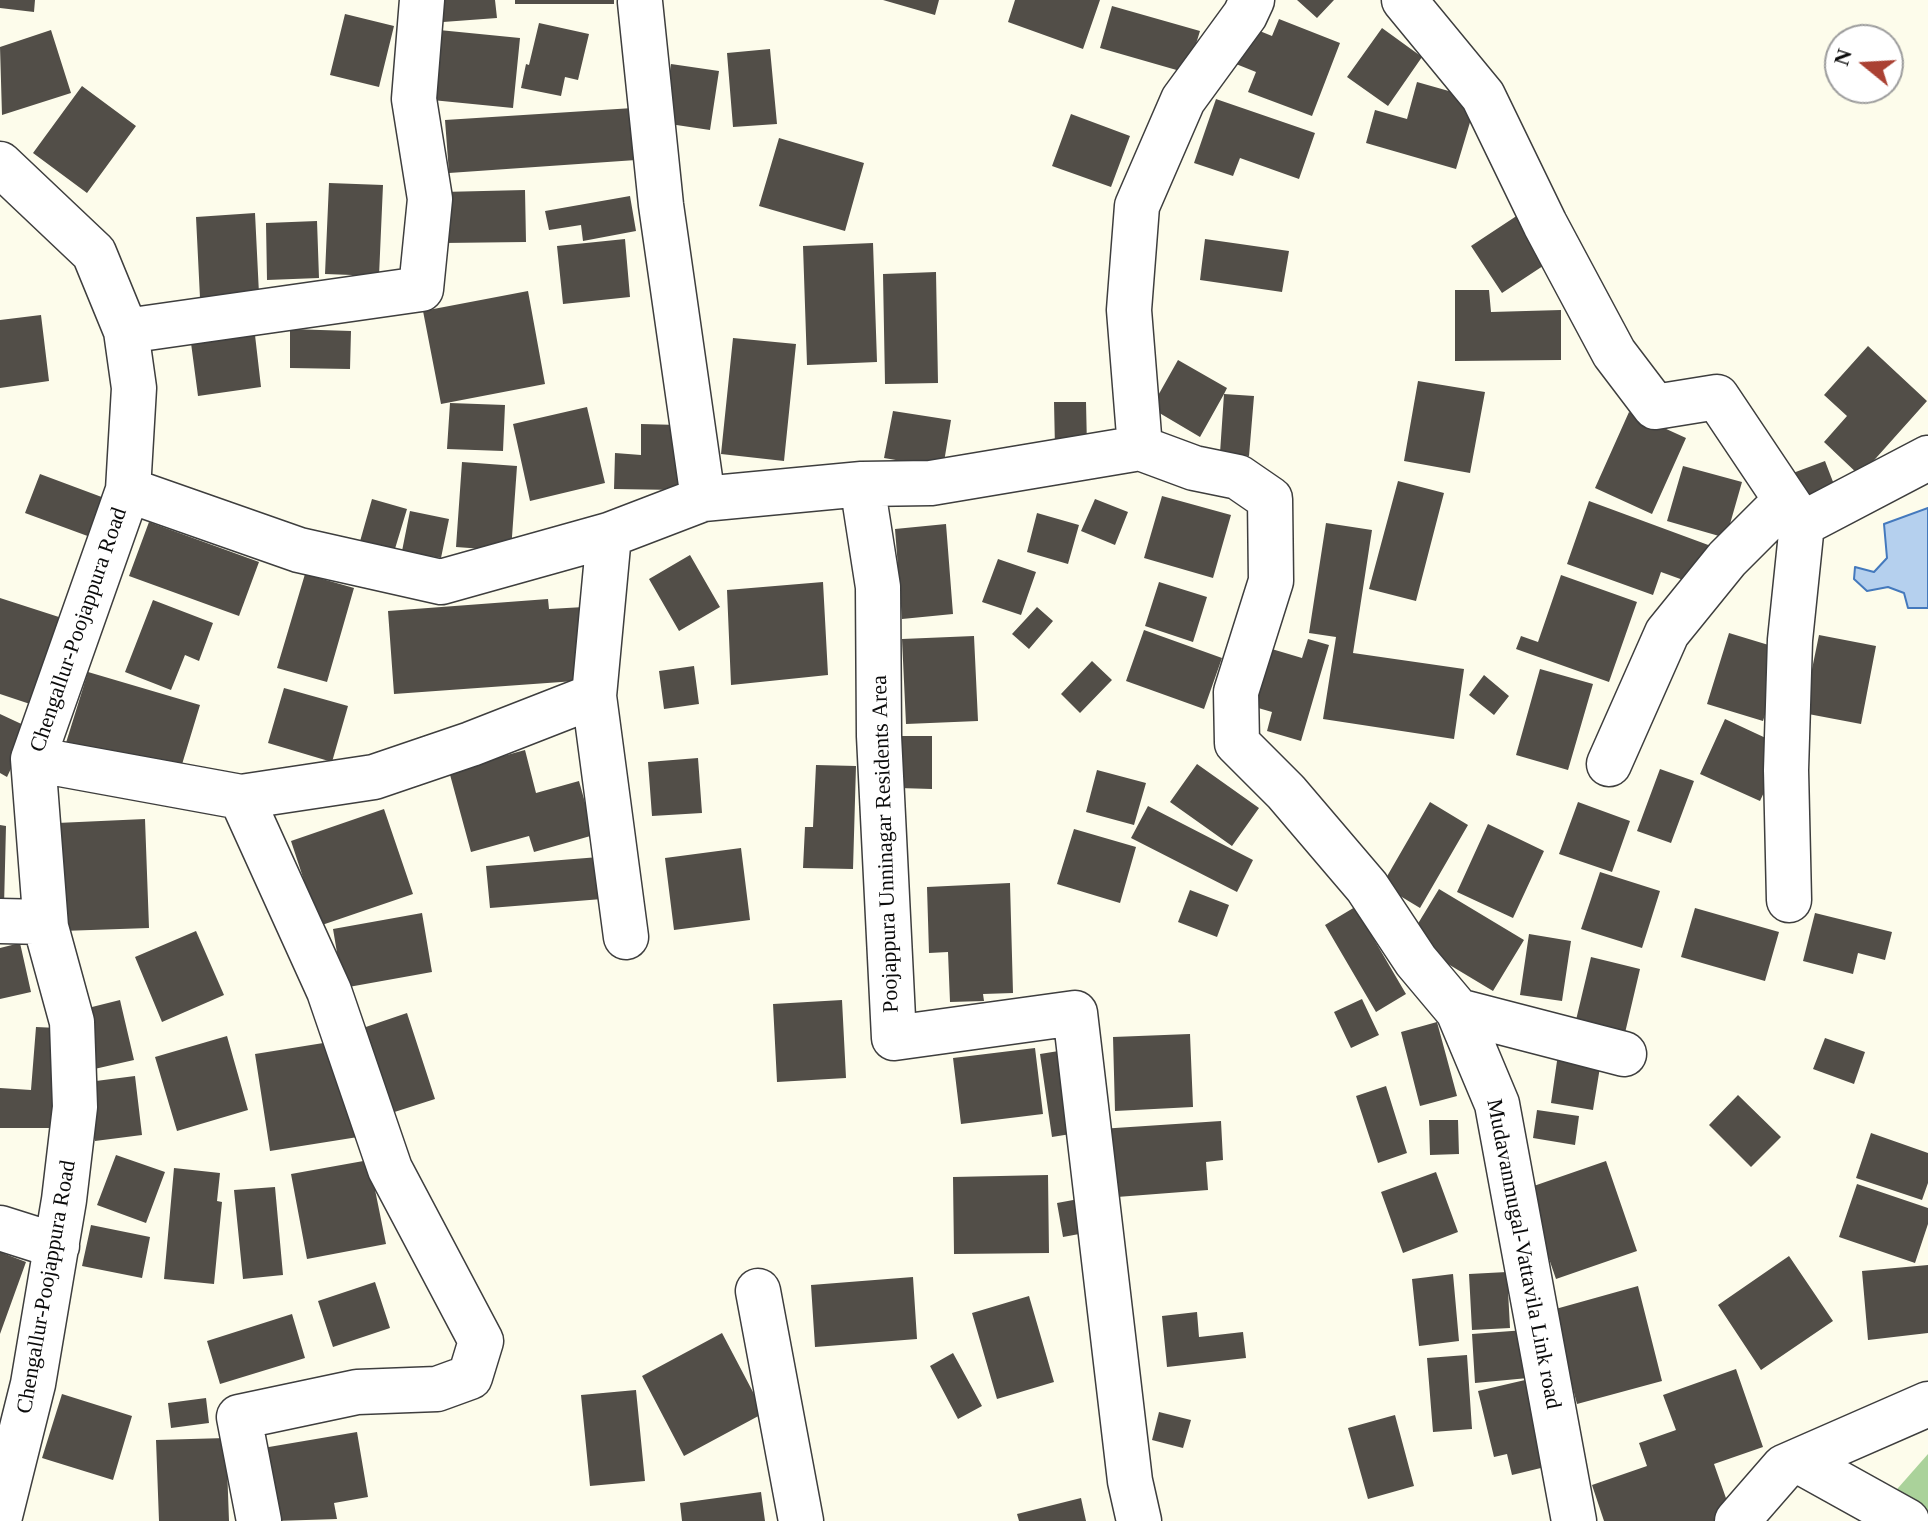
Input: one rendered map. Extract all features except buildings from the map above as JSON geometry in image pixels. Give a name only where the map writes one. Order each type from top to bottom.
[{"type":"street","points":[[126,331],[421,289],[430,199],[414,99],[422,0]]},
{"type":"street","points":[[128,490],[299,550],[441,582],[609,535],[703,499],[862,484],[931,483],[1140,448],[1129,310],[1137,206],[1183,100],[1245,15],[1252,0]]},
{"type":"street","points":[[1404,0],[1483,96],[1545,224],[1614,353],[1655,407],[1717,397],[1794,512],[1786,770],[1789,900]]},
{"type":"street","points":[[640,2],[661,205],[703,499]]},
{"type":"street","name":"Chengallur-Poojappura Road","points":[[0,164],[94,253],[126,331],[134,388],[128,490],[33,759],[45,922],[72,1022],[75,1107],[57,1246],[33,1384],[0,1516]]},
{"type":"street","name":"Mudavanmugal-Vattavila Link road","points":[[1140,448],[1194,468],[1238,477],[1270,499],[1271,581],[1236,692],[1237,743],[1286,792],[1367,887],[1416,961],[1458,1011],[1497,1104],[1574,1521]]},
{"type":"street","points":[[1609,764],[1667,633],[1727,559],[1794,512],[1928,458]]},
{"type":"street","name":"Poojappura Unninagar Residents Area","points":[[862,484],[878,587],[879,736],[894,1038],[1075,1013],[1130,1481],[1139,1521]]},
{"type":"street","points":[[609,535],[594,696],[626,937]]},
{"type":"street","points":[[33,759],[241,797],[374,777],[471,744],[594,696]]},
{"type":"street","points":[[241,797],[329,991],[390,1169],[481,1341],[470,1377],[437,1389],[357,1392],[239,1417],[259,1521]]},
{"type":"street","points":[[0,921],[45,922]]},
{"type":"street","points":[[1458,1011],[1624,1054]]},
{"type":"street","points":[[0,1228],[57,1246]]},
{"type":"street","points":[[758,1291],[801,1521]]},
{"type":"street","points":[[1737,1521],[1784,1467],[1928,1404]]},
{"type":"street","points":[[1799,1461],[1907,1521]]},
{"type":"green space","points":[[1928,1454],[1928,1521],[1869,1521]]},
{"type":"water","points":[[1928,508],[1928,608],[1908,608],[1904,593],[1888,587],[1867,591],[1854,579],[1855,567],[1874,572],[1887,558],[1884,524]]}]
